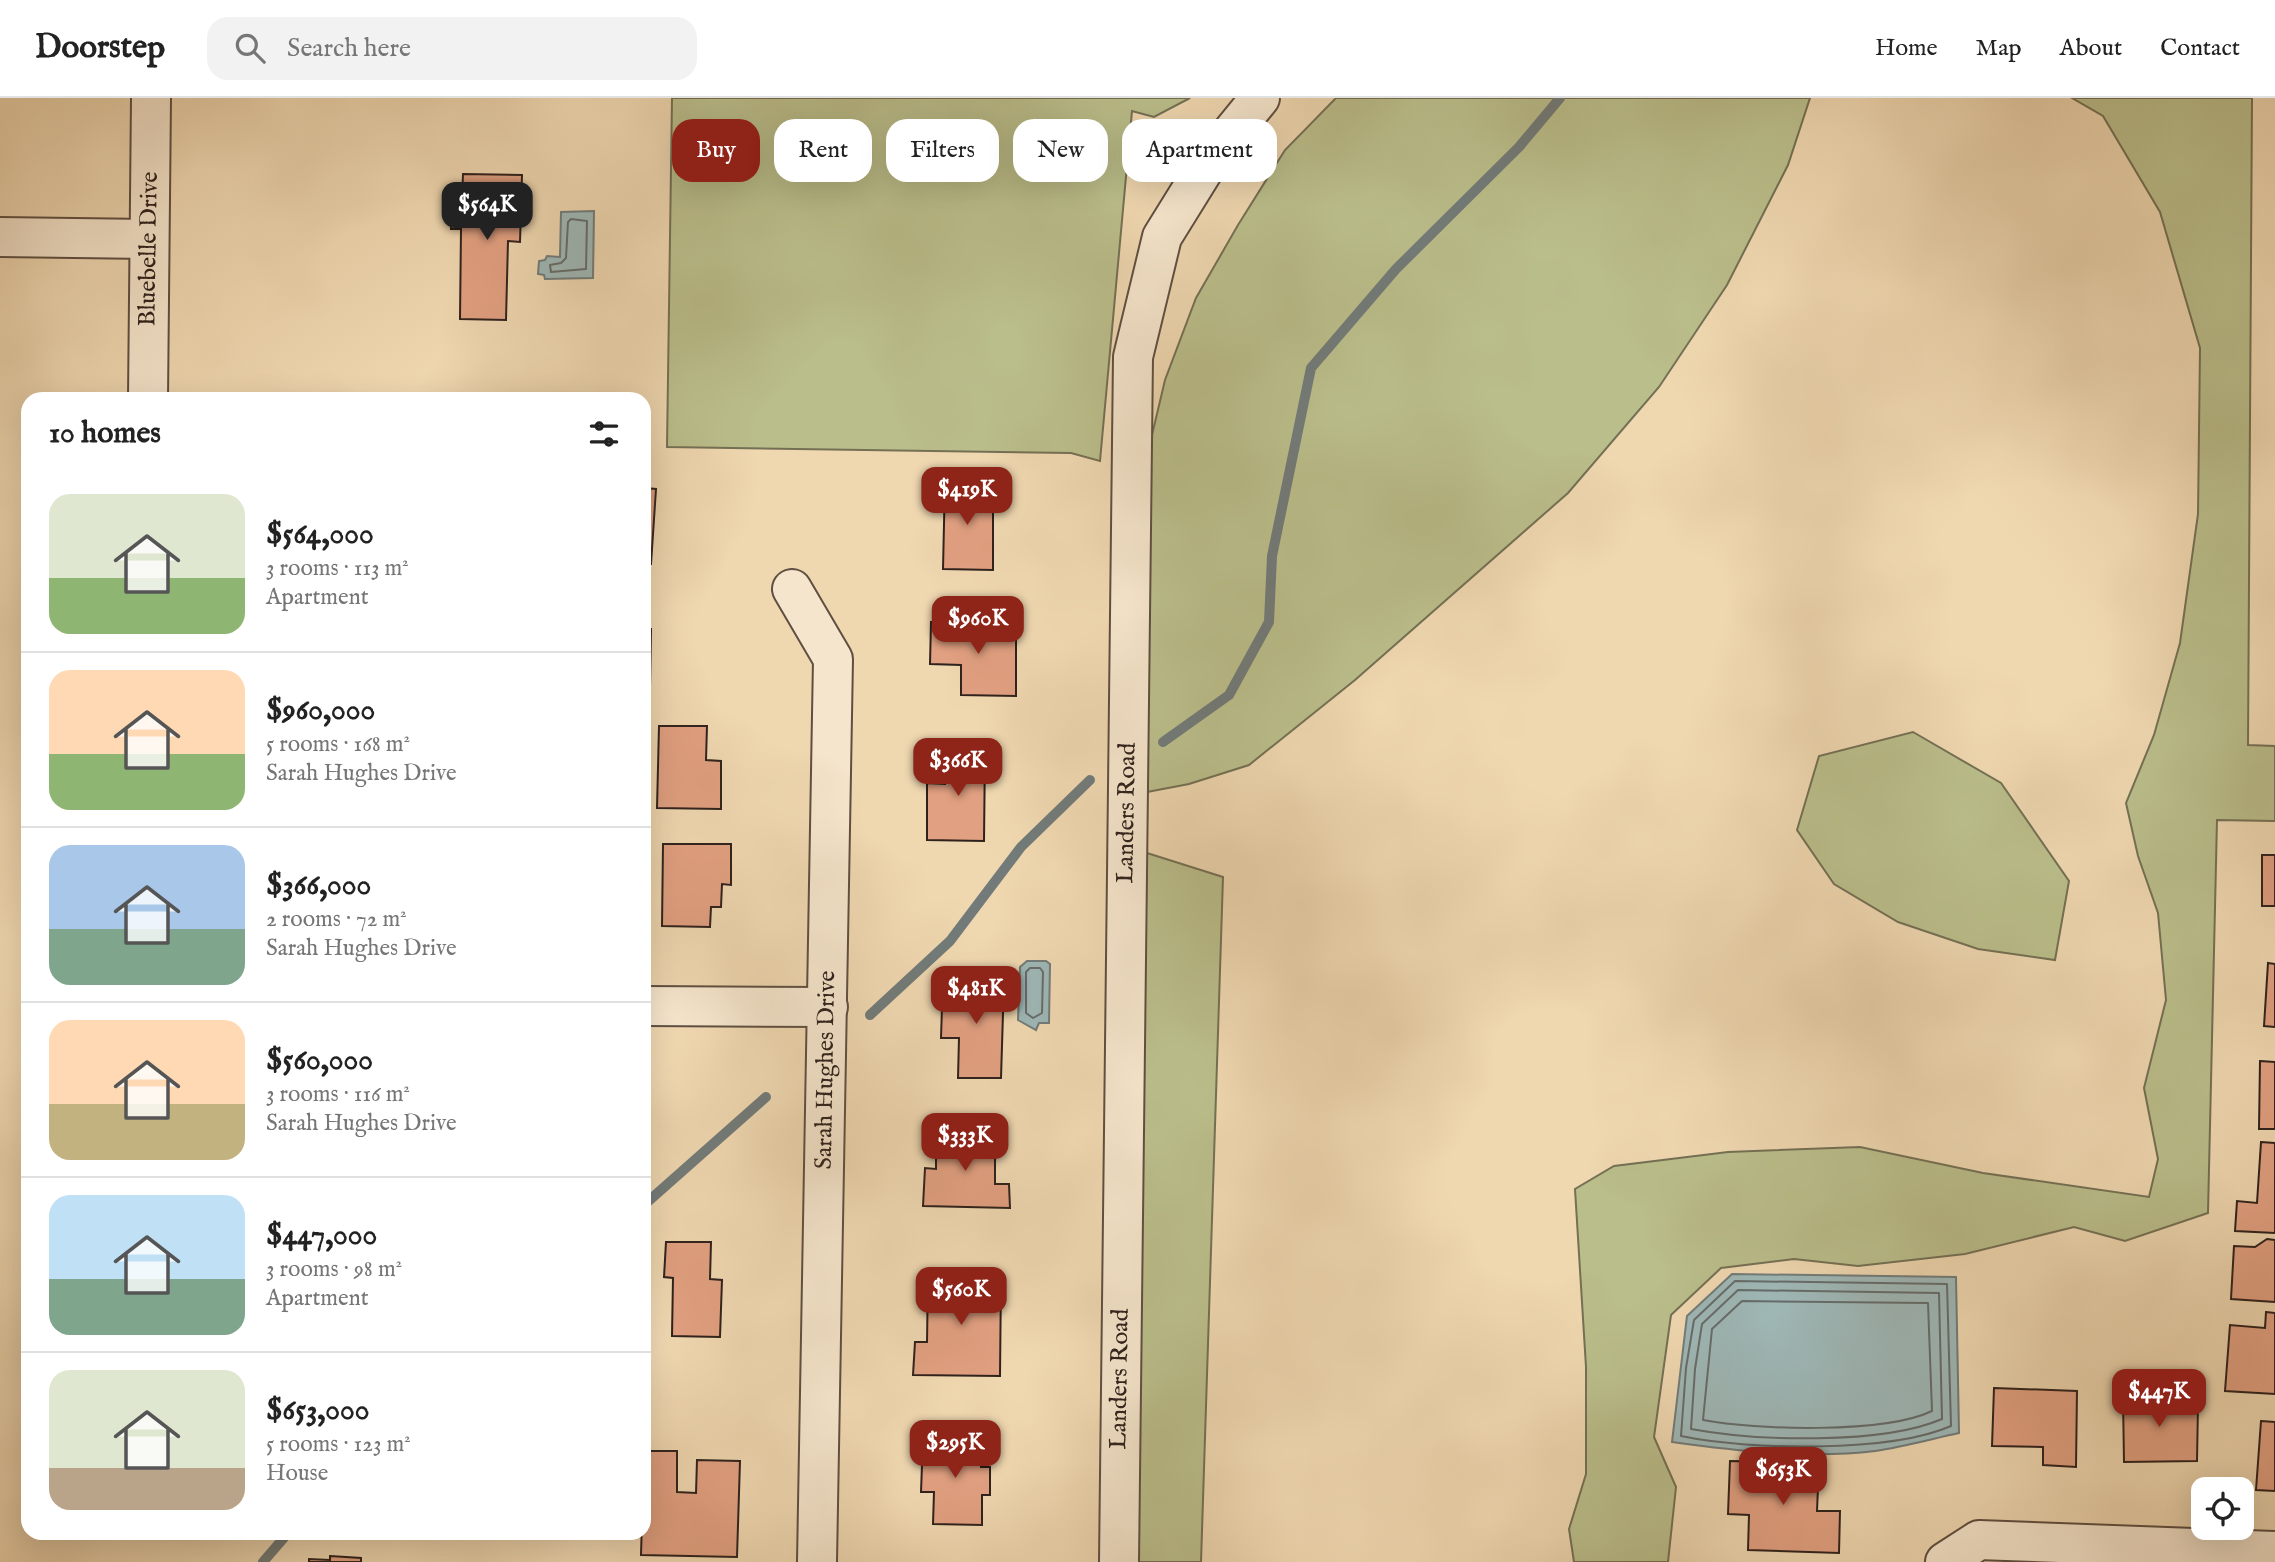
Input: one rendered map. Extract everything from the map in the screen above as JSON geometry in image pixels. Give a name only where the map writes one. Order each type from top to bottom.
[{"type":"street","name":"Bluebelle Drive","points":[[148,392],[151,98]]},
{"type":"street","name":"Landers Road","points":[[1119,1562],[1133,357],[1162,237],[1211,158],[1260,98]]},
{"type":"street","points":[[0,237],[149,239]]},
{"type":"street","name":"Sarah Hughes Drive","points":[[792,589],[833,659],[817,1562]]},
{"type":"street","points":[[651,1006],[828,1007]]},
{"type":"street","points":[[1945,1562],[1979,1540],[2275,1551]]},
{"type":"green space","points":[[672,98],[1190,98],[1154,117],[1132,111],[1131,119],[1122,119],[1122,182],[1126,182],[1100,461],[1071,453],[667,447]]},
{"type":"green space","points":[[1336,98],[1810,98],[1788,165],[1727,285],[1659,387],[1568,493],[1355,680],[1249,765],[1189,784],[1147,792],[1143,473],[1165,380],[1196,298],[1265,182],[1277,182],[1277,163],[1285,150]]},
{"type":"green space","points":[[2072,98],[2252,98],[2248,745],[2275,746],[2275,821],[2217,820],[2208,1213],[2125,1241],[2074,1227],[1965,1254],[1858,1266],[1794,1259],[1721,1268],[1671,1315],[1654,1437],[1676,1487],[1668,1562],[1574,1562],[1569,1529],[1586,1474],[1586,1367],[1575,1189],[1614,1166],[1728,1152],[1860,1147],[1983,1173],[2149,1197],[2158,1159],[2144,1088],[2166,1000],[2158,913],[2138,856],[2126,803],[2154,735],[2180,643],[2198,514],[2200,348],[2160,212],[2103,116]]},
{"type":"green space","points":[[1913,732],[2001,783],[2069,881],[2055,960],[1978,949],[1898,922],[1834,884],[1797,830],[1819,756]]},
{"type":"green space","points":[[1147,853],[1223,877],[1201,1562],[1133,1562]]},
{"type":"water","points":[[594,211],[593,278],[545,279],[544,275],[538,274],[539,261],[545,260],[547,256],[560,257],[561,212]]},
{"type":"water","points":[[1027,961],[1046,961],[1050,964],[1049,1023],[1039,1023],[1036,1030],[1018,1020],[1020,967]]},
{"type":"water","points":[[1732,1274],[1956,1277],[1959,1433],[1875,1451],[1825,1454],[1747,1451],[1672,1442],[1687,1316]]},
{"type":"building","points":[[463,174],[522,175],[520,242],[508,241],[506,320],[460,319],[461,229],[451,229],[451,201],[462,202]]},
{"type":"building","points":[[945,479],[985,480],[985,512],[993,512],[993,570],[943,569]]},
{"type":"building","points":[[651,489],[656,489],[651,564]]},
{"type":"building","points":[[931,622],[1016,624],[1016,696],[961,695],[961,665],[930,664]]},
{"type":"building","points":[[659,726],[707,726],[706,760],[721,761],[721,809],[657,808]]},
{"type":"building","points":[[945,748],[985,749],[984,841],[927,840],[927,783],[945,784]]},
{"type":"building","points":[[663,844],[731,844],[731,885],[722,884],[721,907],[711,907],[710,927],[662,926]]},
{"type":"building","points":[[2262,855],[2275,855],[2275,906],[2262,906]]},
{"type":"building","points":[[2268,963],[2275,964],[2275,1027],[2264,1026]]},
{"type":"building","points":[[951,979],[1004,981],[1001,1078],[958,1078],[959,1038],[941,1038],[942,1007],[949,1008]]},
{"type":"building","points":[[2260,1061],[2275,1062],[2275,1129],[2259,1129]]},
{"type":"building","points":[[936,1132],[995,1132],[995,1184],[1009,1184],[1010,1208],[923,1206],[925,1168],[936,1169]]},
{"type":"building","points":[[2261,1142],[2275,1143],[2275,1233],[2235,1231],[2237,1201],[2257,1203]]},
{"type":"building","points":[[2267,1239],[2275,1240],[2275,1302],[2231,1299],[2234,1246],[2255,1247]]},
{"type":"building","points":[[666,1242],[711,1242],[710,1279],[722,1280],[720,1337],[672,1336],[673,1278],[664,1277]]},
{"type":"building","points":[[928,1275],[1001,1276],[1000,1376],[913,1375],[915,1342],[927,1342]]},
{"type":"building","points":[[2266,1312],[2275,1313],[2275,1394],[2225,1391],[2230,1325],[2265,1328]]},
{"type":"building","points":[[1994,1388],[2077,1391],[2076,1467],[2043,1465],[2043,1447],[1992,1446]]},
{"type":"building","points":[[2171,1390],[2171,1405],[2198,1405],[2197,1461],[2124,1462],[2123,1399],[2136,1398],[2136,1391]]},
{"type":"building","points":[[2261,1421],[2275,1422],[2275,1491],[2256,1490]]},
{"type":"building","points":[[923,1438],[982,1440],[981,1467],[990,1467],[990,1495],[982,1495],[982,1525],[933,1524],[934,1492],[921,1492]]},
{"type":"building","points":[[651,1451],[677,1451],[677,1492],[696,1493],[697,1460],[740,1461],[737,1557],[641,1555],[641,1540],[651,1540]]},
{"type":"building","points":[[1730,1461],[1819,1463],[1817,1511],[1840,1511],[1839,1553],[1748,1550],[1749,1515],[1728,1514]]},
{"type":"building","points":[[330,1556],[361,1558],[361,1562],[309,1562],[309,1559],[330,1560]]},
{"type":"waterway","points":[[1163,742],[1229,695],[1269,622],[1272,556],[1311,368],[1396,269],[1519,147],[1560,98]]},
{"type":"waterway","points":[[870,1015],[950,941],[1021,847],[1090,780]]},
{"type":"waterway","points":[[651,1199],[766,1097]]},
{"type":"waterway","points":[[263,1562],[282,1540]]}]
